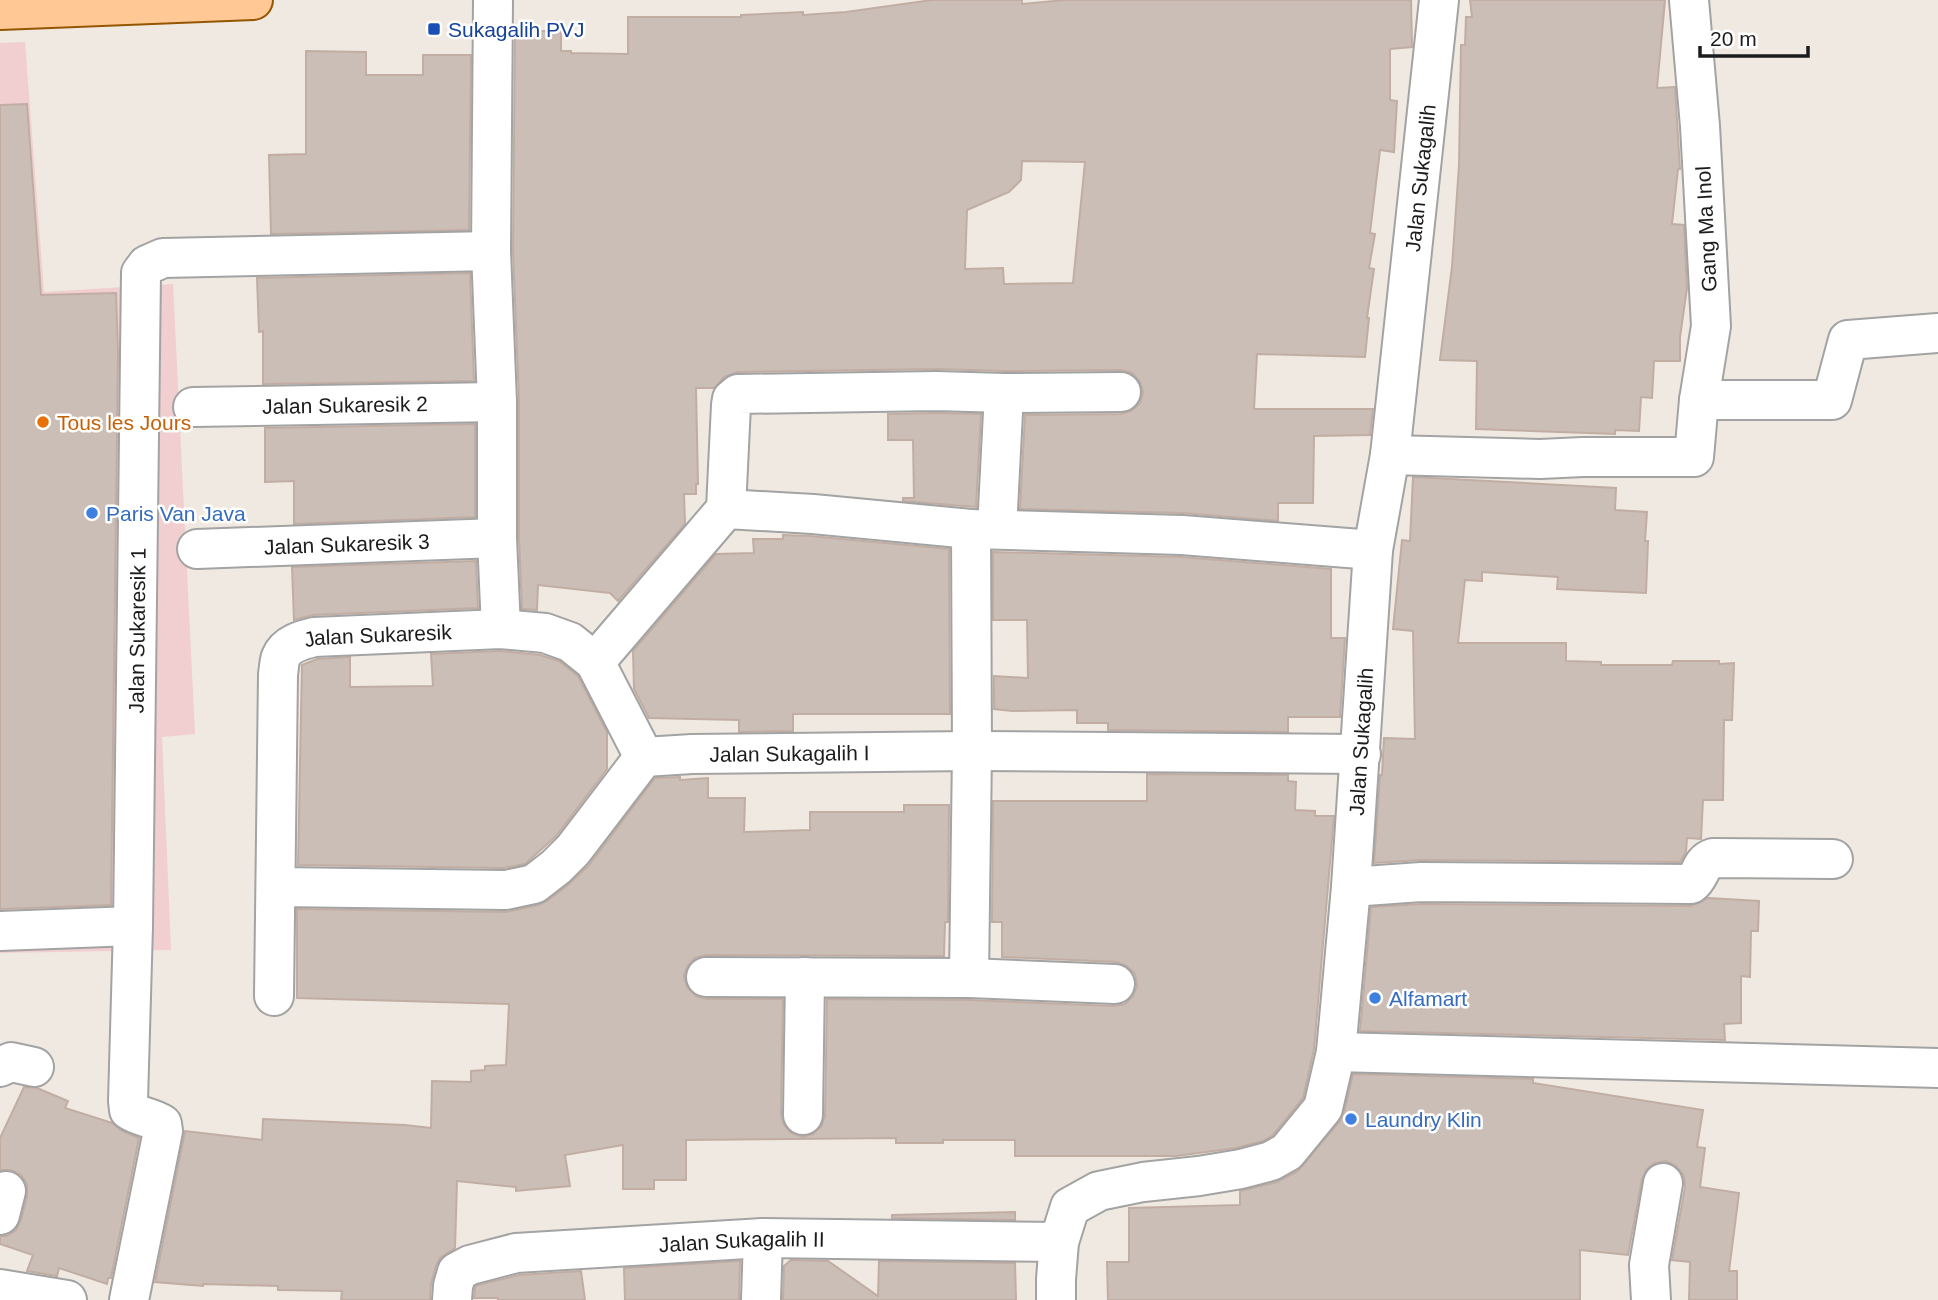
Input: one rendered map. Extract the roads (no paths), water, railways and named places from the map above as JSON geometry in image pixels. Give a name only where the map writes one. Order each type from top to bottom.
[{"type":"main road","points":[[0,10],[39,4],[253,0]]},
{"type":"street","points":[[493,0],[491,251],[501,629]]},
{"type":"street","name":"Jalan Sukagalih","points":[[1056,1300],[1059,1242],[1070,1207],[1099,1191],[1143,1182],[1241,1169],[1271,1161],[1287,1152],[1323,1108],[1336,1052],[1351,887],[1373,550],[1390,455],[1439,0]]},
{"type":"street","name":"Gang Ma Inol","points":[[1390,455],[1540,459],[1693,457],[1699,400],[1712,326],[1700,126],[1689,0]]},
{"type":"street","name":"Jalan Sukaresik 1","points":[[133,926],[141,273],[147,265],[163,258],[491,251]]},
{"type":"street","points":[[1699,400],[1832,400],[1848,340],[1938,333]]},
{"type":"street","points":[[595,662],[726,509],[730,405],[738,394],[1121,392]]},
{"type":"street","points":[[969,978],[972,751],[984,529],[1004,393]]},
{"type":"street","name":"Jalan Sukaresik 2","points":[[193,408],[497,402]]},
{"type":"street","points":[[726,509],[984,529],[1182,536],[1373,550]]},
{"type":"street","name":"Jalan Sukaresik 3","points":[[197,549],[497,538]]},
{"type":"street","name":"Jalan Sukaresik","points":[[276,887],[278,674],[281,656],[299,641],[314,637],[501,629],[544,633],[570,642],[595,662],[644,757]]},
{"type":"street","name":"Jalan Sukagalih I","points":[[644,757],[692,754],[972,751],[1361,754]]},
{"type":"street","points":[[274,996],[276,887],[506,890],[534,884],[573,850],[644,757]]},
{"type":"street","points":[[1351,887],[1421,882],[1690,884],[1694,882],[1705,862],[1713,858],[1833,859]]},
{"type":"street","points":[[0,931],[133,926],[129,1110],[162,1124],[163,1131],[129,1300]]},
{"type":"street","points":[[706,976],[969,978],[1115,984]]},
{"type":"street","points":[[803,1115],[805,977]]},
{"type":"street","points":[[1336,1052],[1938,1068]]},
{"type":"street","points":[[1651,1300],[1649,1265],[1663,1183]]},
{"type":"street","points":[[761,1300],[763,1238]]},
{"type":"street","name":"Jalan Sukagalih II","points":[[452,1300],[457,1272],[470,1265],[516,1253],[763,1238],[1059,1242]]},
{"type":"street","points":[[0,1289],[67,1300]]},
{"type":"place","name":"Sukagalih PVJ","points":[[434,29]]},
{"type":"place","name":"Tous les Jours","points":[[43,422]]},
{"type":"place","name":"Paris Van Java","points":[[92,513]]},
{"type":"place","name":"Alfamart","points":[[1375,998]]},
{"type":"place","name":"Laundry Klin","points":[[1351,1119]]}]
